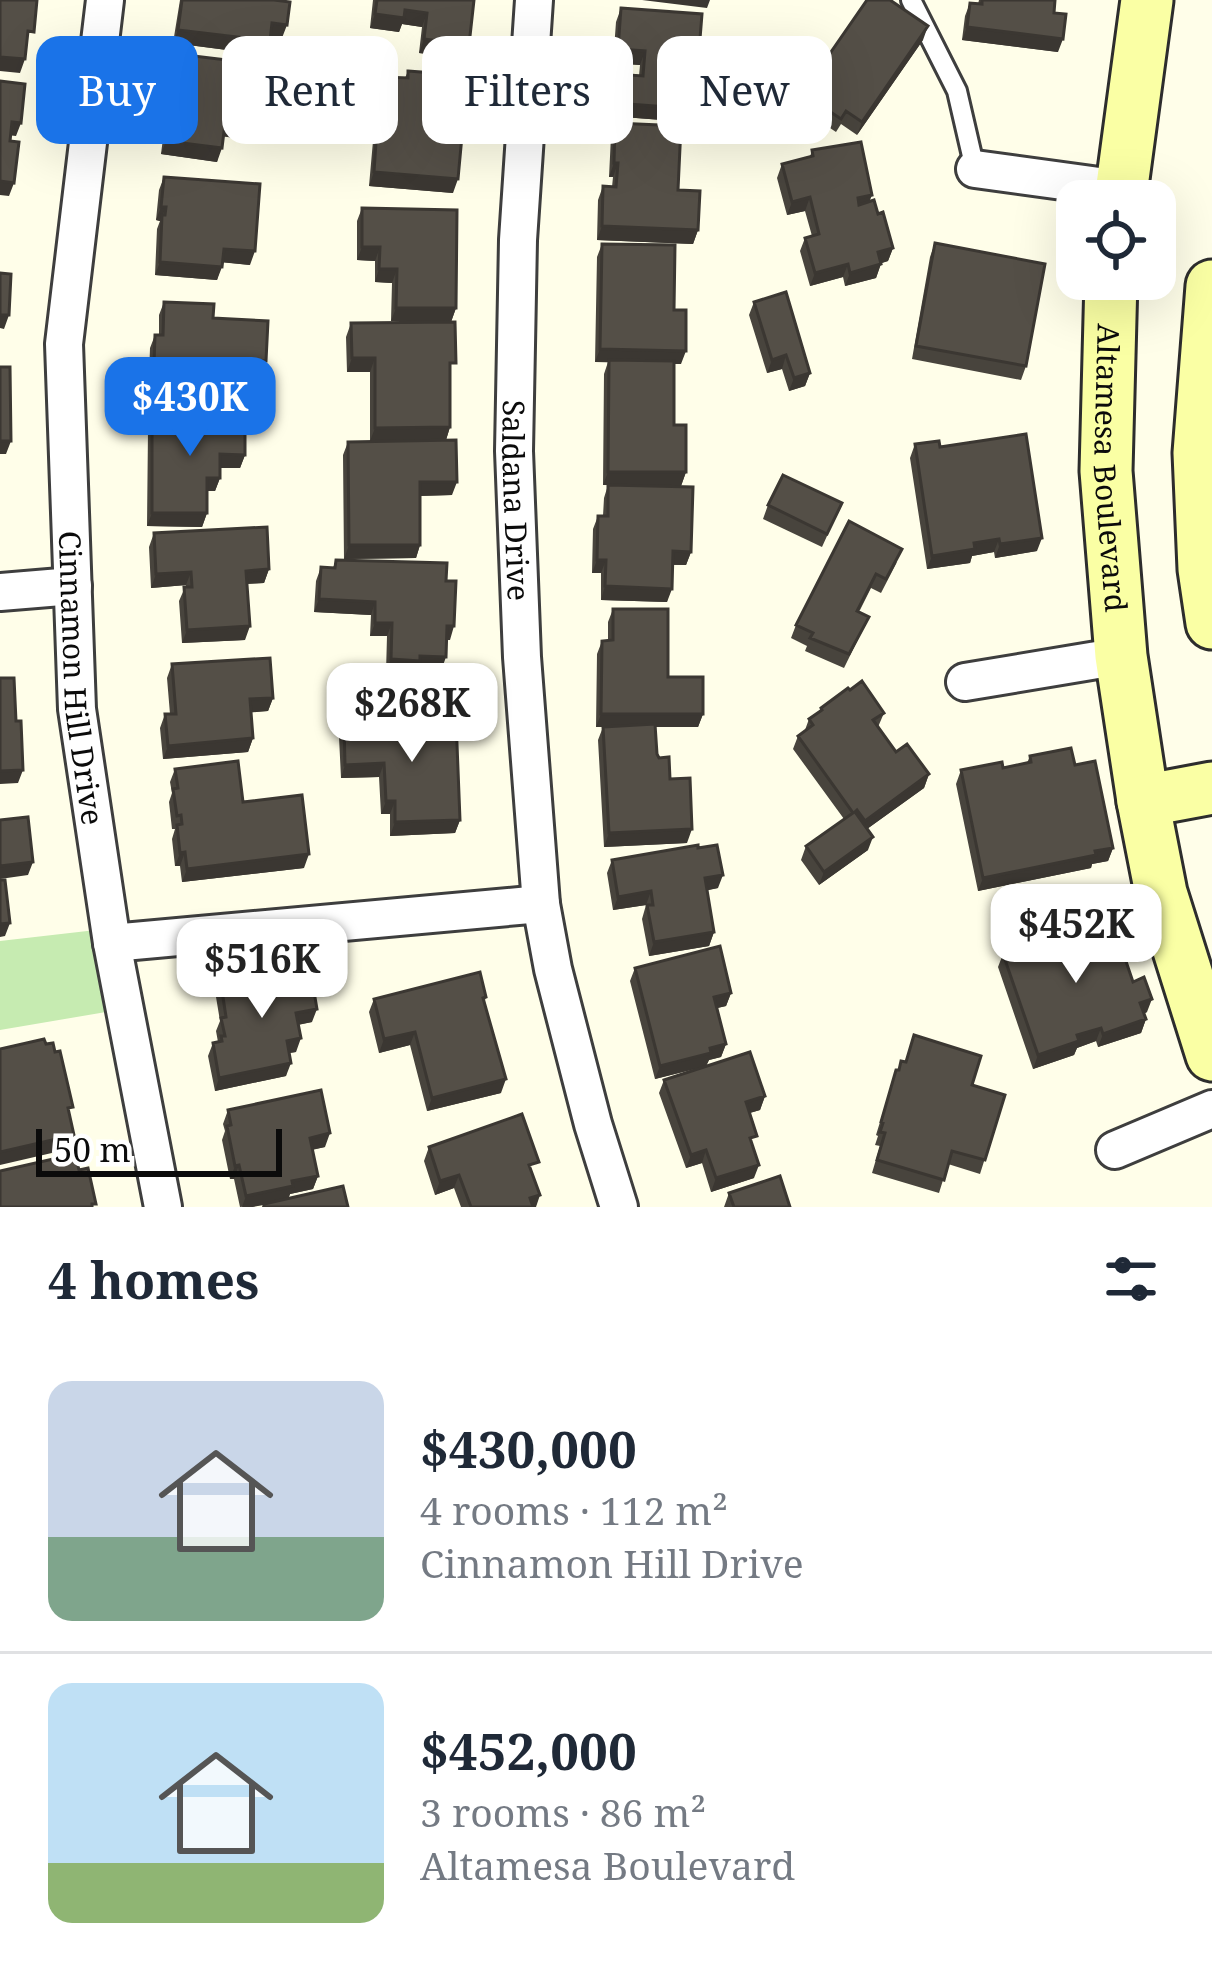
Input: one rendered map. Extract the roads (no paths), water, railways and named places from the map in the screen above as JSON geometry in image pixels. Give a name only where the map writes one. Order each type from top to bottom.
[{"type":"main road","points":[[1123,180],[1148,0]]},
{"type":"main road","points":[[1212,286],[1206,422],[1198,453],[1212,623]]},
{"type":"main road","name":"Altamesa Boulevard","points":[[1111,300],[1106,471],[1121,656],[1161,893],[1212,1055]]},
{"type":"main road","points":[[1143,801],[1212,788]]},
{"type":"street","name":"Cinnamon Hill Drive","points":[[105,0],[64,344],[77,709],[112,943],[164,1207]]},
{"type":"street","name":"Saldana Drive","points":[[534,0],[518,240],[514,451],[522,657],[541,904],[553,969],[619,1207]]},
{"type":"street","points":[[975,169],[1056,183]]},
{"type":"street","points":[[0,592],[73,586]]},
{"type":"street","name":"Altamesa Boulevard","points":[[965,682],[1121,656]]},
{"type":"street","points":[[112,943],[541,904]]},
{"type":"street","points":[[1115,1150],[1212,1109]]},
{"type":"lane","points":[[911,0],[957,91],[975,169]]}]
